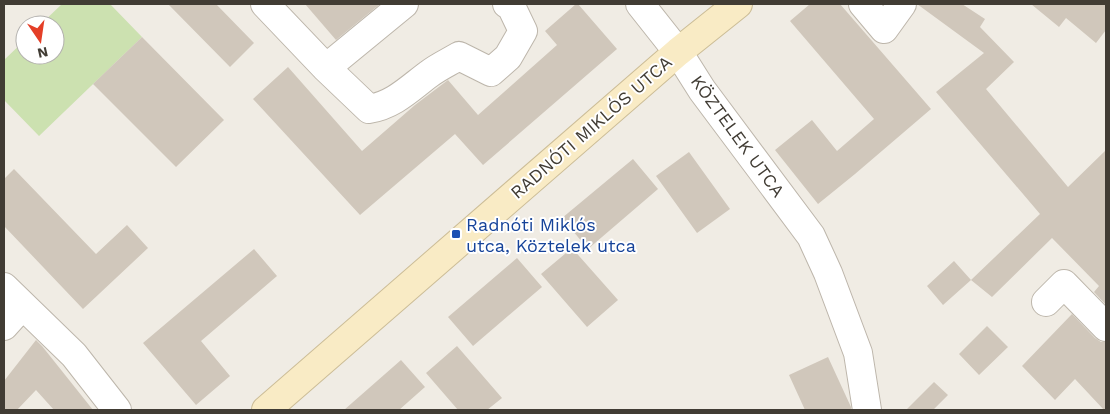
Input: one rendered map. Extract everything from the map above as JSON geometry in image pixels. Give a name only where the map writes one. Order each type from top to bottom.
[{"type":"street","points":[[266,4],[326,68],[369,109],[382,107],[404,94],[430,73],[459,56],[491,72],[508,57],[523,30],[511,6],[507,4]]},
{"type":"street","points":[[326,68],[404,4]]},
{"type":"street","name":"KÖZTELEK UTCA","points":[[640,4],[678,52],[702,90],[811,236],[828,273],[858,353],[867,410]]},
{"type":"street","name":"RADNÓTI MIKLÓS UTCA","points":[[266,410],[678,52],[738,4]]},
{"type":"street","points":[[863,4],[884,29],[902,4]]},
{"type":"street","points":[[1046,302],[1064,284],[1106,327]]},
{"type":"street","points":[[4,326],[13,296],[74,355],[118,410]]},
{"type":"green space","points":[[62,4],[110,4],[142,37],[39,136],[4,100],[4,60],[15,50],[15,65],[65,65],[65,15],[50,15]]},
{"type":"building","points":[[168,4],[216,4],[254,43],[230,67]]},
{"type":"building","points":[[305,4],[380,4],[336,40]]},
{"type":"building","points":[[576,4],[617,49],[483,165],[455,134],[360,215],[253,99],[288,67],[362,151],[415,105],[448,80],[478,115],[557,45],[545,31]]},
{"type":"building","points":[[810,4],[840,4],[931,109],[818,204],[775,150],[812,120],[837,151],[874,119],[790,21]]},
{"type":"building","points":[[917,4],[962,4],[985,19],[980,27],[1014,62],[986,89],[1068,187],[1106,150],[1106,305],[1094,292],[1099,286],[1052,238],[992,297],[971,280],[1040,214],[936,92],[984,53]]},
{"type":"building","points":[[1031,4],[1106,4],[1106,30],[1096,43],[1066,18],[1059,27]]},
{"type":"building","points":[[142,37],[224,120],[176,167],[93,84]]},
{"type":"building","points":[[689,152],[730,209],[697,233],[656,176]]},
{"type":"building","points":[[633,159],[658,189],[588,249],[562,218]]},
{"type":"building","points":[[14,169],[96,254],[127,225],[148,248],[83,309],[4,226],[4,179]]},
{"type":"building","points":[[572,248],[618,300],[587,327],[541,274]]},
{"type":"building","points":[[254,249],[277,276],[201,341],[230,376],[196,405],[143,343]]},
{"type":"building","points":[[517,258],[542,287],[473,346],[448,317]]},
{"type":"building","points":[[954,261],[971,280],[943,305],[927,286]]},
{"type":"building","points":[[1072,314],[1095,338],[1101,342],[1106,342],[1106,410],[1075,379],[1055,400],[1022,366]]},
{"type":"building","points":[[987,326],[1008,347],[979,375],[959,354]]},
{"type":"building","points":[[36,340],[93,410],[54,410],[36,390],[17,410],[4,410],[4,381]]},
{"type":"building","points":[[457,346],[502,398],[487,410],[458,410],[426,373]]},
{"type":"building","points":[[828,357],[851,410],[805,410],[789,375]]},
{"type":"building","points":[[401,360],[425,387],[399,410],[344,410]]},
{"type":"building","points":[[934,382],[948,395],[933,410],[906,410]]},
{"type":"place","name":"Radnóti Miklós utca, Köztelek utca","points":[[456,234]]}]
